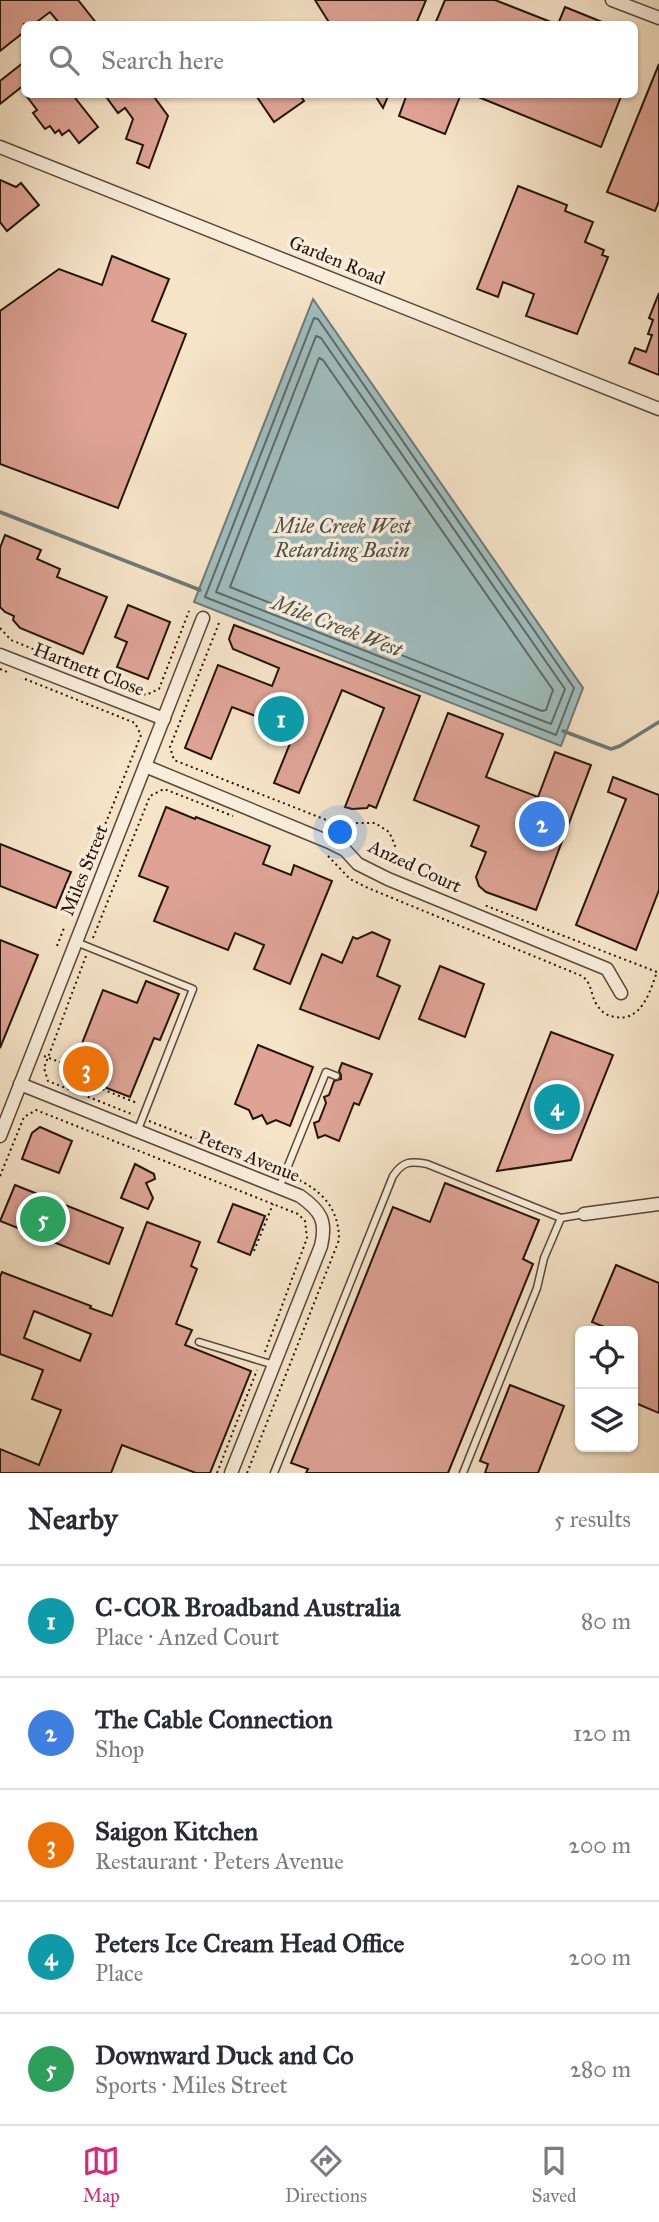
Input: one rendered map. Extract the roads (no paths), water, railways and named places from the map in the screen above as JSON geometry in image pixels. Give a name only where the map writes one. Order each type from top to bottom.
[{"type":"street","points":[[612,0],[659,19]]},
{"type":"street","name":"Garden Road","points":[[0,148],[659,409]]},
{"type":"street","name":"Miles Street","points":[[0,1136],[6,1102],[20,1084],[203,618]]},
{"type":"street","name":"Hartnett Close","points":[[0,655],[164,719]]},
{"type":"street","name":"Anzed Court","points":[[145,766],[329,842],[345,850],[358,864],[387,879],[607,969],[621,993]]},
{"type":"street","name":"Peters Avenue","points":[[20,1084],[300,1196],[312,1204],[322,1217],[324,1231],[321,1246],[268,1362],[231,1473]]},
{"type":"street","points":[[584,1214],[659,1204]]},
{"type":"lane","points":[[76,942],[193,989],[137,1132]]},
{"type":"lane","points":[[279,1188],[326,1072],[336,1076]]},
{"type":"lane","points":[[274,1473],[393,1176],[400,1167],[412,1162],[427,1164],[561,1218],[584,1214]]},
{"type":"lane","points":[[463,1473],[537,1289],[544,1258],[561,1218]]},
{"type":"lane","points":[[199,1342],[268,1362]]},
{"type":"water","name":"Mile Creek West Retarding Basin","points":[[313,299],[583,688],[561,746],[194,602]]},
{"type":"waterway","name":"Mile Creek West","points":[[0,512],[200,590]]},
{"type":"waterway","name":"Mile Creek West","points":[[563,731],[611,749],[659,722]]},
{"type":"place","name":"C-COR Broadband Australia","points":[[281,719]]},
{"type":"place","name":"The Cable Connection","points":[[542,824]]},
{"type":"place","name":"Saigon Kitchen","points":[[86,1069]]},
{"type":"place","name":"Peters Ice Cream Head Office","points":[[557,1107]]},
{"type":"place","name":"Downward Duck and Co","points":[[43,1219]]}]
